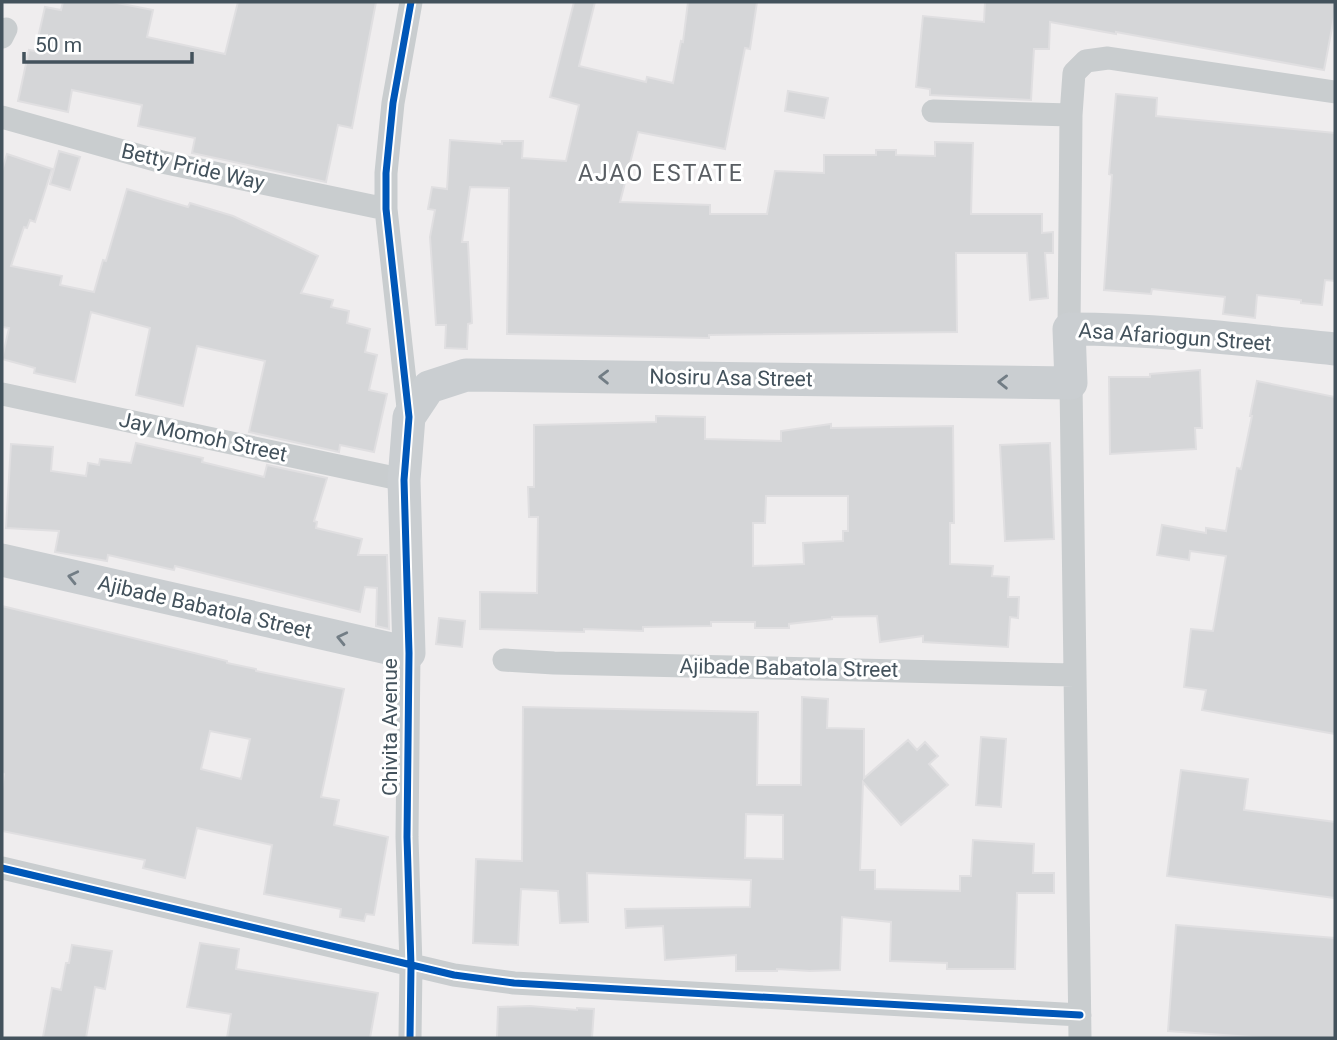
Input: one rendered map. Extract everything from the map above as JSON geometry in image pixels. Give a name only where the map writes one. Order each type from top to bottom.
[{"type":"street","points":[[409,416],[386,209],[386,173],[393,103],[411,2]]},
{"type":"street","points":[[1069,329],[1071,115],[1074,73],[1086,61],[1108,58],[1335,92]]},
{"type":"street","points":[[933,111],[1071,115]]},
{"type":"street","name":"Betty Pride Way","points":[[2,117],[162,162],[386,209]]},
{"type":"street","name":"Asa Afariogun Street","points":[[1071,383],[1069,329],[1186,334],[1335,349]]},
{"type":"street","name":"Nosiru Asa Street","points":[[409,416],[429,387],[466,375],[1071,383]]},
{"type":"street","points":[[1071,383],[1080,1038]]},
{"type":"street","name":"Jay Momoh Street","points":[[2,394],[404,480]]},
{"type":"street","name":"Chivita Avenue","points":[[409,416],[404,480],[409,653],[407,837],[410,1038]]},
{"type":"street","name":"Ajibade Babatola Street","points":[[2,561],[409,653]]},
{"type":"street","name":"Ajibade Babatola Street","points":[[504,660],[1074,675]]},
{"type":"street","points":[[2,868],[454,975],[514,983],[1080,1015]]},
{"type":"building","points":[[63,2],[112,2],[153,10],[147,37],[225,54],[238,2],[376,2],[352,128],[338,125],[326,182],[192,153],[195,138],[138,126],[142,105],[72,90],[68,112],[18,101],[29,50],[35,51],[45,7],[61,10]]},
{"type":"building","points":[[574,2],[595,2],[579,66],[646,82],[647,77],[673,83],[681,41],[683,42],[688,2],[757,2],[750,49],[745,48],[725,149],[638,132],[620,202],[710,205],[710,214],[767,214],[775,171],[824,173],[824,155],[876,155],[876,150],[896,150],[896,155],[935,156],[935,142],[973,143],[971,214],[1042,214],[1042,233],[1053,232],[1053,253],[1045,253],[1048,298],[1030,300],[1027,253],[956,253],[957,332],[709,335],[709,338],[507,334],[509,188],[470,187],[462,242],[468,242],[472,323],[468,324],[467,349],[445,348],[446,325],[436,325],[430,237],[435,210],[428,209],[432,187],[447,189],[450,140],[502,144],[502,141],[523,141],[522,158],[566,161],[579,105],[550,97]]},
{"type":"building","points":[[985,2],[1335,2],[1335,12],[1324,70],[1050,22],[1049,49],[1034,49],[1031,100],[930,95],[930,89],[916,87],[923,16],[984,22]]},
{"type":"building","points":[[788,91],[828,98],[824,118],[785,111]]},
{"type":"building","points":[[1116,94],[1157,98],[1156,116],[1335,133],[1335,281],[1325,280],[1322,305],[1257,295],[1255,318],[1223,314],[1225,297],[1152,289],[1151,294],[1104,290]]},
{"type":"building","points":[[59,151],[80,157],[70,190],[50,184]]},
{"type":"building","points":[[7,154],[52,169],[35,222],[30,220],[27,228],[24,227],[11,266],[62,276],[60,285],[94,292],[127,189],[188,207],[190,203],[233,216],[318,256],[301,293],[333,300],[331,307],[349,311],[347,323],[370,329],[365,352],[377,355],[369,390],[387,394],[374,452],[340,445],[339,452],[249,432],[265,361],[197,346],[183,406],[136,395],[150,328],[91,312],[75,382],[34,373],[35,368],[2,359],[9,328],[2,327],[2,171]]},
{"type":"building","points":[[1200,370],[1202,428],[1195,428],[1196,449],[1110,454],[1109,377],[1150,377],[1150,374]]},
{"type":"building","points":[[1257,381],[1335,397],[1335,734],[1202,710],[1206,690],[1184,687],[1191,629],[1213,631],[1226,556],[1190,551],[1189,560],[1157,555],[1162,525],[1206,533],[1206,528],[1226,531],[1237,468],[1241,469],[1252,416]]},
{"type":"building","points":[[656,416],[705,417],[705,439],[781,441],[781,431],[831,424],[831,428],[953,426],[954,523],[950,523],[950,564],[993,566],[992,576],[1009,577],[1008,597],[1019,597],[1018,618],[1010,617],[1008,647],[923,642],[923,636],[880,642],[877,616],[832,617],[789,624],[789,628],[755,628],[755,622],[711,622],[711,626],[643,627],[643,631],[480,629],[480,592],[537,593],[538,517],[529,517],[528,487],[534,487],[534,425],[656,422]],"holes":[[[766,496],[848,496],[848,531],[843,531],[843,541],[803,543],[804,564],[753,566],[753,523],[765,523]]]},
{"type":"building","points":[[136,443],[203,458],[202,462],[264,477],[267,465],[327,478],[314,521],[317,522],[316,528],[362,539],[358,555],[387,555],[389,629],[376,626],[377,588],[365,587],[360,612],[175,566],[174,570],[108,555],[107,561],[55,552],[59,531],[6,528],[11,444],[53,447],[51,471],[86,476],[88,463],[99,465],[100,459],[131,463]]},
{"type":"building","points":[[1050,443],[1054,539],[1005,541],[1000,445]]},
{"type":"building","points":[[2,606],[227,661],[256,671],[344,689],[321,797],[339,800],[334,825],[388,837],[374,915],[366,914],[364,921],[340,917],[341,909],[264,894],[272,845],[197,828],[185,878],[143,868],[145,860],[2,831]],"holes":[[[210,731],[250,739],[241,779],[201,769]]]},
{"type":"building","points":[[439,618],[465,621],[462,647],[436,644]]},
{"type":"building","points":[[802,697],[828,699],[827,728],[864,729],[864,778],[908,740],[917,750],[925,742],[938,756],[929,764],[948,785],[901,825],[863,782],[860,870],[875,870],[875,889],[960,891],[960,876],[971,876],[973,840],[1034,844],[1033,873],[1054,873],[1054,893],[1017,893],[1015,969],[947,969],[947,963],[890,961],[891,922],[842,917],[840,970],[810,971],[736,971],[736,955],[665,960],[663,926],[626,928],[625,909],[750,907],[751,880],[587,873],[588,922],[560,923],[558,891],[521,889],[518,945],[473,943],[476,859],[522,861],[523,707],[758,712],[757,785],[801,785]],"holes":[[[746,814],[783,815],[783,859],[745,858]]]},
{"type":"building","points":[[981,737],[1006,739],[1001,807],[976,805]]},
{"type":"building","points":[[1181,770],[1248,779],[1244,810],[1335,822],[1335,898],[1167,876]]},
{"type":"building","points":[[1176,925],[1335,938],[1335,1038],[1265,1038],[1168,1031]]},
{"type":"building","points":[[200,943],[239,949],[236,969],[378,993],[370,1038],[227,1038],[231,1014],[187,1007]]},
{"type":"building","points":[[72,945],[112,951],[105,989],[95,987],[86,1038],[43,1037],[52,988],[61,990]]},
{"type":"building","points":[[498,1007],[594,1009],[592,1038],[497,1038]]},
{"type":"cycle path","points":[[410,1038],[407,837],[409,653],[404,480],[409,417],[386,209],[386,173],[393,103],[411,2]]},
{"type":"cycle path","points":[[2,868],[454,975],[514,983],[1080,1015]]},
{"type":"district","name":"AJAO ESTATE","points":[[661,173]]}]
